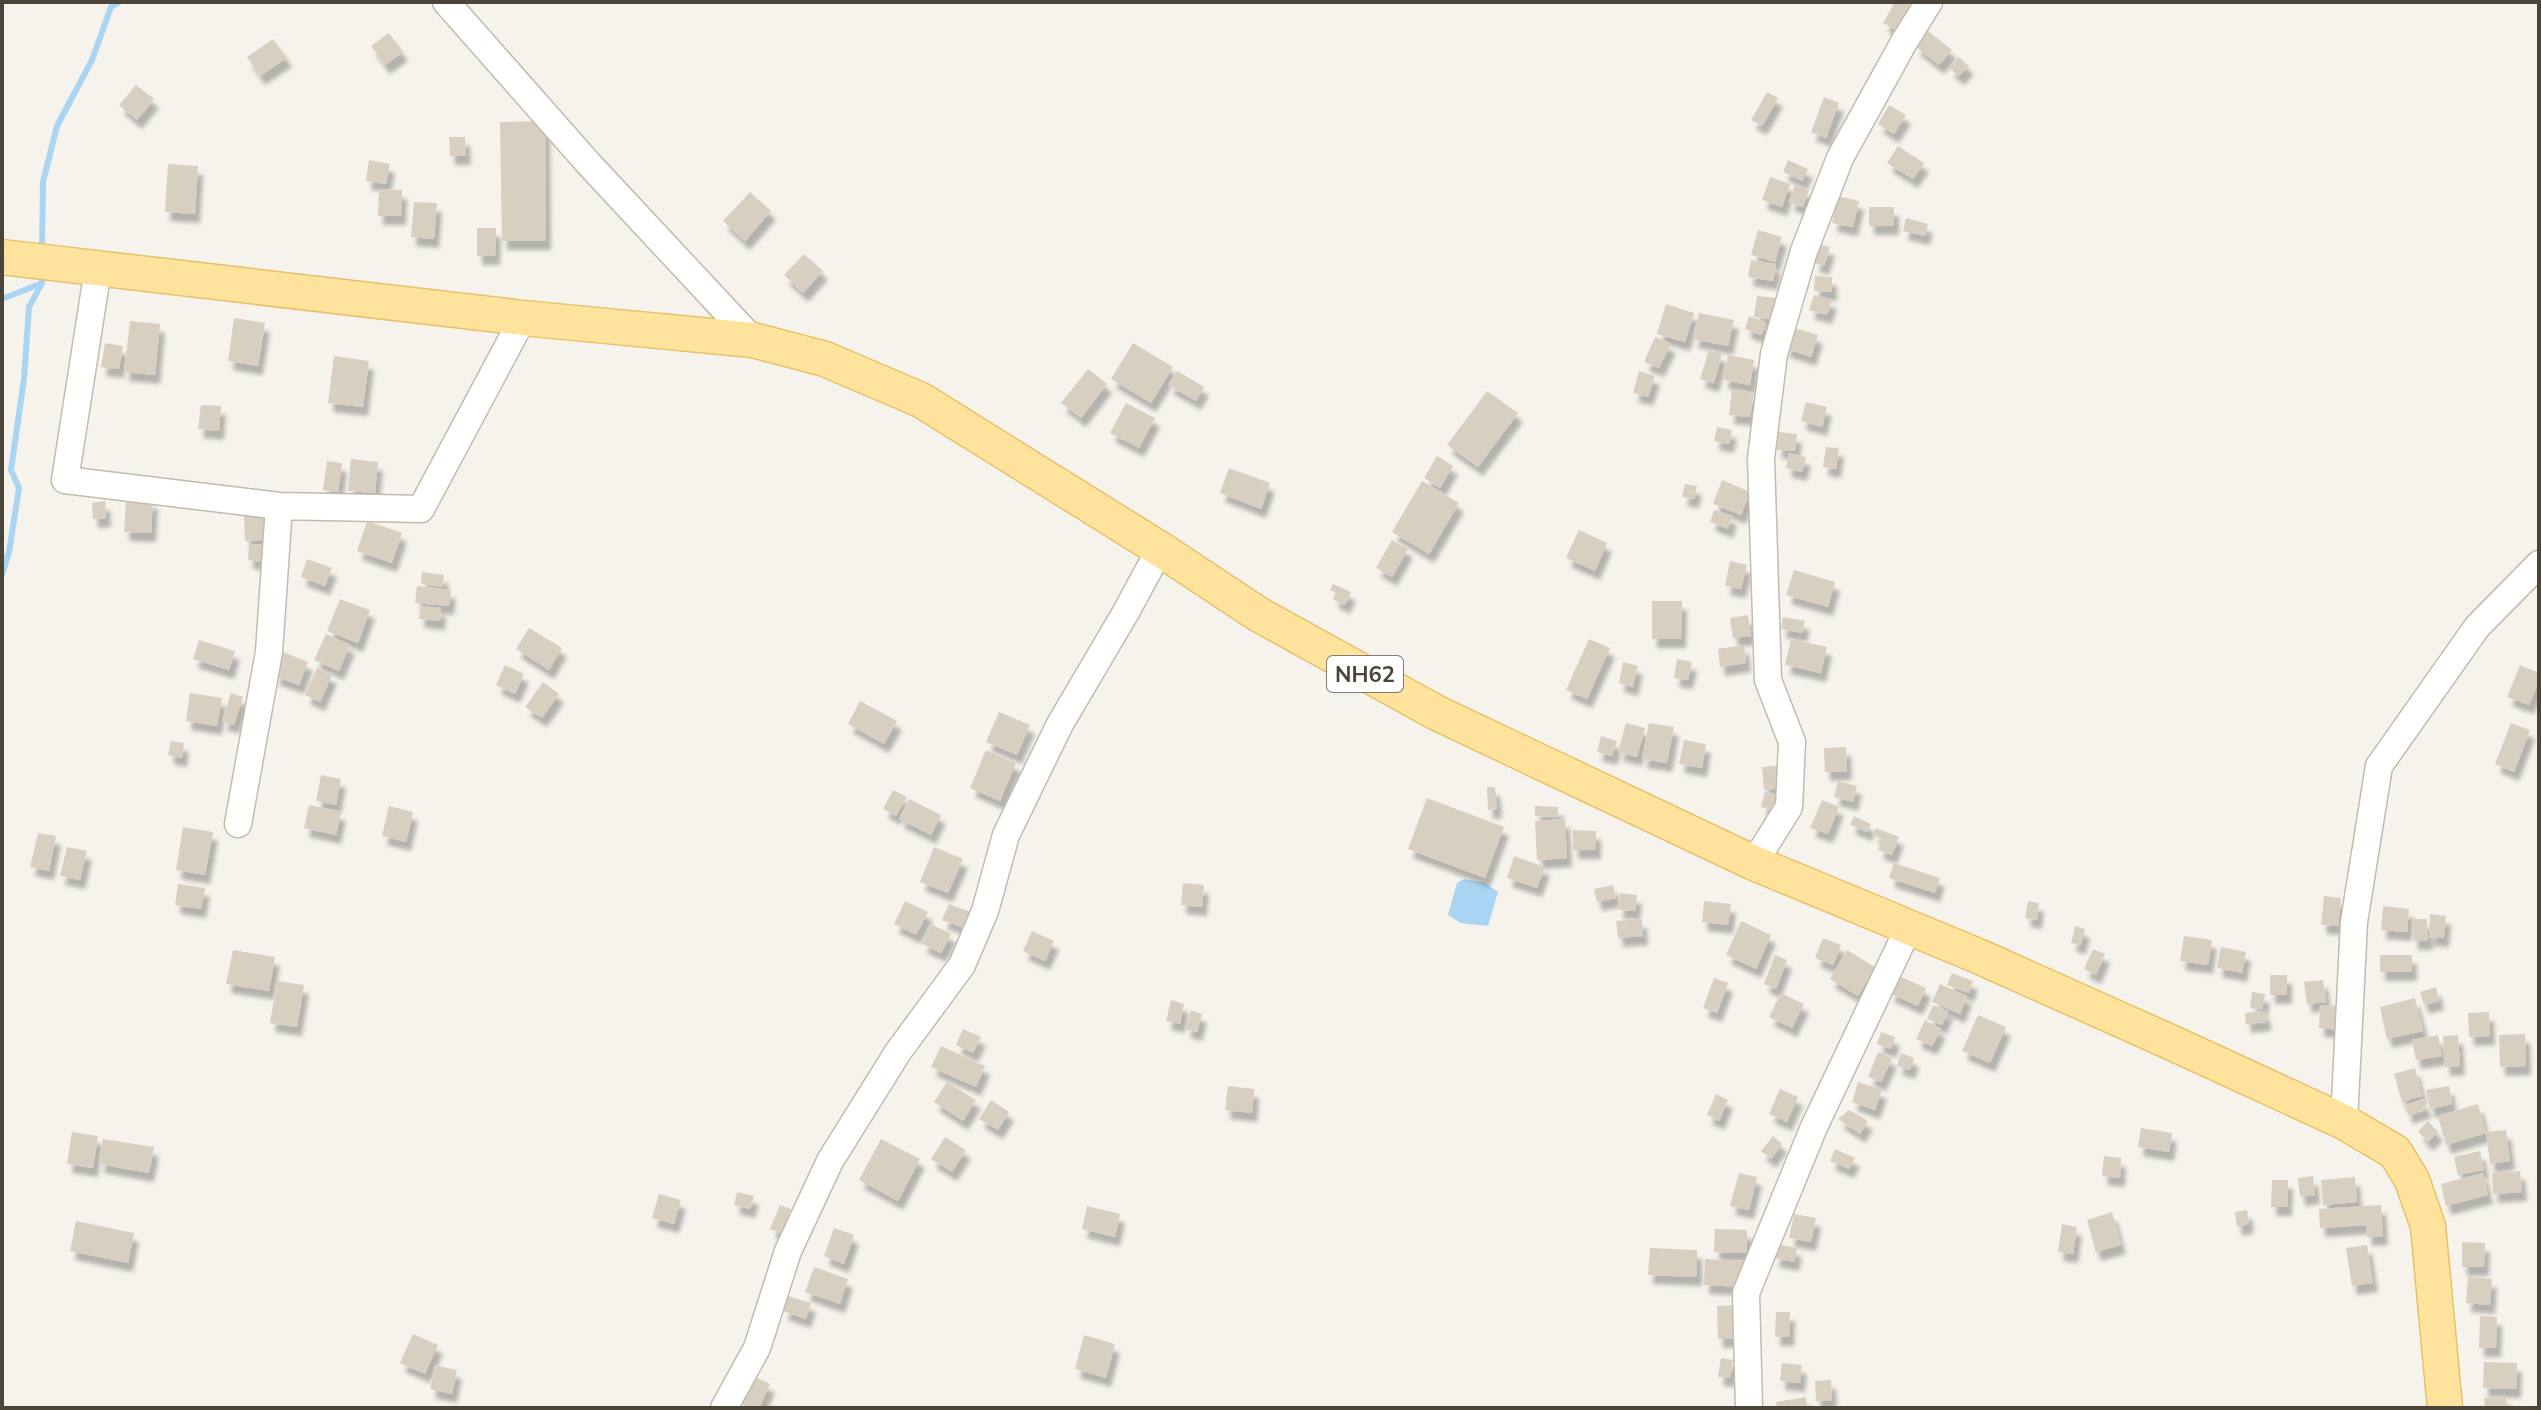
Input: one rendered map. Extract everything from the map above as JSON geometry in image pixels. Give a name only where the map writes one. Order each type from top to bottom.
[{"type":"main road","name":"NH62","points":[[31,260],[523,318],[753,340],[825,359],[921,400],[1258,614],[1437,713],[1754,863],[2153,1034],[2344,1122],[2395,1152],[2412,1180],[2428,1226],[2445,1408]]},
{"type":"street","points":[[446,2],[588,163],[753,340]]},
{"type":"street","points":[[1754,863],[1789,807],[1792,742],[1768,680],[1761,458],[1774,354],[1804,251],[1840,158],[1929,2]]},
{"type":"street","points":[[98,269],[65,480],[279,506],[421,509],[523,318]]},
{"type":"street","points":[[238,824],[269,652],[279,506]]},
{"type":"street","points":[[724,1408],[757,1348],[788,1251],[830,1161],[898,1052],[962,965],[985,911],[1006,835],[1060,724],[1160,549]]},
{"type":"street","points":[[2344,1122],[2354,922],[2379,766],[2477,627],[2539,564]]},
{"type":"street","points":[[1749,1408],[1746,1293],[1814,1127],[1909,927]]},
{"type":"water","points":[[1464,879],[1485,883],[1498,892],[1488,926],[1461,923],[1448,915],[1457,883]]},
{"type":"building","points":[[1895,2],[1905,2],[1915,8],[1901,33],[1883,23]]},
{"type":"building","points":[[1928,31],[1952,50],[1939,65],[1915,46]]},
{"type":"building","points":[[389,33],[403,52],[385,65],[371,46]]},
{"type":"building","points":[[273,39],[287,58],[260,76],[247,57]]},
{"type":"building","points":[[1959,57],[1969,66],[1959,76],[1949,68]]},
{"type":"building","points":[[136,85],[154,99],[137,120],[119,105]]},
{"type":"building","points":[[1767,92],[1778,98],[1762,126],[1751,120]]},
{"type":"building","points":[[1824,97],[1839,103],[1826,138],[1811,132]]},
{"type":"building","points":[[1889,105],[1906,115],[1894,134],[1878,124]]},
{"type":"building","points":[[545,121],[546,241],[502,241],[500,122]]},
{"type":"building","points":[[449,137],[465,137],[466,156],[450,156]]},
{"type":"building","points":[[1898,146],[1924,163],[1913,179],[1887,163]]},
{"type":"building","points":[[369,160],[390,164],[386,184],[366,181]]},
{"type":"building","points":[[1788,160],[1808,169],[1802,181],[1783,172]]},
{"type":"building","points":[[168,164],[198,166],[195,214],[165,212]]},
{"type":"building","points":[[1770,177],[1790,184],[1782,207],[1762,200]]},
{"type":"building","points":[[1795,185],[1809,190],[1803,207],[1789,202]]},
{"type":"building","points":[[379,189],[402,190],[401,216],[378,216]]},
{"type":"building","points":[[750,192],[771,211],[745,241],[723,221]]},
{"type":"building","points":[[1838,196],[1859,201],[1853,227],[1832,223]]},
{"type":"building","points":[[414,202],[437,203],[434,239],[411,237]]},
{"type":"building","points":[[1869,207],[1894,207],[1894,226],[1869,226]]},
{"type":"building","points":[[1906,218],[1928,224],[1925,236],[1903,231]]},
{"type":"building","points":[[477,228],[496,228],[495,256],[477,256]]},
{"type":"building","points":[[1758,230],[1782,237],[1775,262],[1751,255]]},
{"type":"building","points":[[1820,244],[1830,247],[1824,266],[1814,263]]},
{"type":"building","points":[[804,254],[823,271],[803,293],[784,275]]},
{"type":"building","points":[[1751,260],[1776,264],[1773,281],[1748,277]]},
{"type":"building","points":[[1815,276],[1832,277],[1832,292],[1814,291]]},
{"type":"building","points":[[1814,295],[1832,300],[1827,315],[1809,310]]},
{"type":"building","points":[[1757,296],[1777,298],[1775,320],[1754,317]]},
{"type":"building","points":[[1666,304],[1694,313],[1685,342],[1657,334]]},
{"type":"building","points":[[1699,313],[1734,320],[1728,346],[1693,339]]},
{"type":"building","points":[[1749,316],[1766,322],[1761,335],[1745,329]]},
{"type":"building","points":[[234,318],[265,323],[258,366],[228,361]]},
{"type":"building","points":[[130,321],[160,324],[155,375],[124,372]]},
{"type":"building","points":[[1791,327],[1818,335],[1811,357],[1784,348]]},
{"type":"building","points":[[1655,337],[1671,344],[1659,368],[1644,362]]},
{"type":"building","points":[[105,343],[123,346],[119,369],[101,367]]},
{"type":"building","points":[[1133,343],[1173,367],[1151,403],[1111,379]]},
{"type":"building","points":[[1709,350],[1722,354],[1714,383],[1700,379]]},
{"type":"building","points":[[1728,355],[1754,360],[1750,385],[1723,380]]},
{"type":"building","points":[[334,356],[369,361],[363,407],[328,403]]},
{"type":"building","points":[[1088,369],[1107,384],[1081,418],[1061,403]]},
{"type":"building","points":[[1177,371],[1204,387],[1196,401],[1168,385]]},
{"type":"building","points":[[1639,371],[1655,376],[1648,397],[1633,393]]},
{"type":"building","points":[[1732,390],[1754,393],[1750,417],[1729,415]]},
{"type":"building","points":[[1487,391],[1518,413],[1478,467],[1447,445]]},
{"type":"building","points":[[1806,402],[1827,407],[1822,427],[1801,421]]},
{"type":"building","points":[[1126,403],[1155,418],[1139,448],[1110,433]]},
{"type":"building","points":[[201,405],[221,406],[219,431],[198,429]]},
{"type":"building","points":[[1717,427],[1732,430],[1729,444],[1714,441]]},
{"type":"building","points":[[1778,432],[1797,434],[1795,451],[1777,450]]},
{"type":"building","points":[[1826,447],[1839,448],[1836,469],[1823,467]]},
{"type":"building","points":[[1789,453],[1806,457],[1802,472],[1786,468]]},
{"type":"building","points":[[1437,456],[1453,466],[1440,488],[1424,478]]},
{"type":"building","points":[[351,459],[378,462],[375,493],[348,491]]},
{"type":"building","points":[[327,461],[342,463],[338,492],[323,490]]},
{"type":"building","points":[[1229,468],[1270,483],[1261,509],[1220,493]]},
{"type":"building","points":[[1722,480],[1750,492],[1741,515],[1713,504]]},
{"type":"building","points":[[1422,481],[1459,503],[1429,554],[1392,532]]},
{"type":"building","points":[[1685,484],[1697,486],[1694,499],[1682,497]]},
{"type":"building","points":[[126,499],[153,500],[151,533],[124,532]]},
{"type":"building","points":[[105,501],[106,518],[93,519],[92,503]]},
{"type":"building","points":[[1714,510],[1732,516],[1728,529],[1710,522]]},
{"type":"building","points":[[267,512],[268,540],[245,541],[244,513]]},
{"type":"building","points":[[367,521],[402,533],[392,563],[357,551]]},
{"type":"building","points":[[1579,530],[1607,543],[1595,571],[1566,558]]},
{"type":"building","points":[[1392,540],[1408,549],[1392,577],[1376,568]]},
{"type":"building","points":[[249,544],[265,545],[264,562],[248,560]]},
{"type":"building","points":[[307,559],[332,568],[325,586],[301,577]]},
{"type":"building","points":[[1730,561],[1747,565],[1741,589],[1725,586]]},
{"type":"building","points":[[1794,570],[1835,582],[1828,607],[1786,595]]},
{"type":"building","points":[[422,572],[444,575],[442,587],[421,584]]},
{"type":"building","points":[[1333,584],[1351,592],[1345,605],[1333,599],[1336,593],[1330,590]]},
{"type":"building","points":[[417,586],[451,590],[449,606],[415,603]]},
{"type":"building","points":[[340,599],[370,610],[358,643],[327,631]]},
{"type":"building","points":[[1652,601],[1682,601],[1681,639],[1652,639]]},
{"type":"building","points":[[421,606],[441,608],[440,621],[419,619]]},
{"type":"building","points":[[1748,615],[1751,636],[1733,638],[1730,618]]},
{"type":"building","points":[[1783,617],[1805,621],[1802,633],[1781,629]]},
{"type":"building","points":[[529,628],[562,648],[549,670],[516,649]]},
{"type":"building","points":[[326,634],[350,645],[339,671],[314,660]]},
{"type":"building","points":[[1589,639],[1610,648],[1587,699],[1566,690]]},
{"type":"building","points":[[1791,639],[1827,647],[1821,673],[1785,665]]},
{"type":"building","points":[[199,640],[235,651],[229,670],[193,659]]},
{"type":"building","points":[[1744,645],[1746,663],[1720,667],[1718,649]]},
{"type":"building","points":[[283,652],[308,662],[299,685],[274,676]]},
{"type":"building","points":[[1677,659],[1692,662],[1688,680],[1674,678]]},
{"type":"building","points":[[1623,662],[1638,666],[1633,687],[1619,683]]},
{"type":"building","points":[[505,665],[524,674],[515,694],[496,685]]},
{"type":"building","points":[[2520,665],[2539,673],[2529,705],[2507,697]]},
{"type":"building","points":[[317,668],[332,675],[320,702],[305,695]]},
{"type":"building","points":[[543,682],[559,694],[542,718],[525,707]]},
{"type":"building","points":[[190,693],[222,698],[217,726],[186,721]]},
{"type":"building","points":[[231,693],[243,697],[234,725],[222,721]]},
{"type":"building","points":[[860,701],[897,721],[884,744],[848,724]]},
{"type":"building","points":[[999,712],[1030,725],[1017,755],[986,742]]},
{"type":"building","points":[[1626,723],[1645,728],[1637,757],[1618,752]]},
{"type":"building","points":[[1649,723],[1674,727],[1667,763],[1642,759]]},
{"type":"building","points":[[2511,723],[2530,730],[2514,772],[2495,764]]},
{"type":"building","points":[[1601,736],[1617,741],[1612,756],[1597,752]]},
{"type":"building","points":[[1684,740],[1706,744],[1702,768],[1679,764]]},
{"type":"building","points":[[171,741],[184,743],[182,758],[168,755]]},
{"type":"building","points":[[1846,747],[1847,771],[1825,772],[1824,748]]},
{"type":"building","points":[[986,750],[1016,763],[1000,801],[970,788]]},
{"type":"building","points":[[1783,765],[1785,788],[1764,790],[1762,767]]},
{"type":"building","points":[[321,775],[341,779],[336,805],[316,801]]},
{"type":"building","points":[[1838,781],[1857,786],[1853,802],[1834,797]]},
{"type":"building","points":[[1487,787],[1495,787],[1497,809],[1488,810]]},
{"type":"building","points":[[893,790],[907,797],[896,816],[883,809]]},
{"type":"building","points":[[1765,792],[1777,794],[1774,810],[1761,807]]},
{"type":"building","points":[[1427,798],[1504,827],[1485,878],[1408,849]]},
{"type":"building","points":[[909,799],[941,815],[931,835],[899,819]]},
{"type":"building","points":[[1822,800],[1839,807],[1828,834],[1810,828]]},
{"type":"building","points":[[309,805],[341,812],[336,835],[304,828]]},
{"type":"building","points":[[389,806],[413,812],[406,842],[382,836]]},
{"type":"building","points":[[1535,806],[1558,807],[1558,817],[1535,816]]},
{"type":"building","points":[[1854,816],[1871,824],[1867,832],[1850,825]]},
{"type":"building","points":[[1565,819],[1567,858],[1537,860],[1535,821]]},
{"type":"building","points":[[183,827],[213,832],[205,875],[176,870]]},
{"type":"building","points":[[1876,828],[1899,837],[1892,855],[1878,850],[1882,839],[1873,835]]},
{"type":"building","points":[[1573,830],[1596,831],[1596,850],[1573,850]]},
{"type":"building","points":[[38,833],[56,836],[49,871],[30,867]]},
{"type":"building","points":[[67,847],[87,851],[80,880],[60,876]]},
{"type":"building","points":[[934,847],[963,859],[948,893],[920,882]]},
{"type":"building","points":[[1514,856],[1545,867],[1537,888],[1507,878]]},
{"type":"building","points":[[1894,863],[1940,878],[1935,893],[1889,878]]},
{"type":"building","points":[[1183,883],[1204,885],[1202,907],[1181,905]]},
{"type":"building","points":[[178,884],[205,888],[201,909],[175,905]]},
{"type":"building","points":[[1613,885],[1616,898],[1597,902],[1594,889]]},
{"type":"building","points":[[1620,893],[1637,895],[1635,911],[1618,910]]},
{"type":"building","points":[[2324,896],[2341,898],[2338,926],[2321,925]]},
{"type":"building","points":[[905,901],[928,912],[916,935],[894,924]]},
{"type":"building","points":[[1704,901],[1731,904],[1728,925],[1702,922]]},
{"type":"building","points":[[2028,901],[2039,903],[2037,920],[2025,918]]},
{"type":"building","points":[[949,904],[973,913],[967,929],[942,920]]},
{"type":"building","points":[[2383,906],[2409,909],[2407,932],[2381,930]]},
{"type":"building","points":[[2430,914],[2446,916],[2444,938],[2429,937]]},
{"type":"building","points":[[1642,919],[1643,936],[1618,938],[1616,921]]},
{"type":"building","points":[[2412,919],[2427,919],[2428,941],[2413,941]]},
{"type":"building","points":[[1741,921],[1771,935],[1756,969],[1726,955]]},
{"type":"building","points":[[931,924],[951,934],[941,953],[922,944]]},
{"type":"building","points":[[2075,926],[2085,929],[2081,945],[2071,943]]},
{"type":"building","points":[[1032,931],[1054,941],[1045,961],[1023,951]]},
{"type":"building","points":[[2184,936],[2212,940],[2208,965],[2180,961]]},
{"type":"building","points":[[1823,938],[1841,945],[1833,965],[1815,958]]},
{"type":"building","points":[[2221,947],[2246,952],[2242,973],[2217,968]]},
{"type":"building","points":[[2093,949],[2105,954],[2096,975],[2084,969]]},
{"type":"building","points":[[233,950],[275,957],[269,991],[226,984]]},
{"type":"building","points":[[1847,950],[1875,967],[1858,996],[1830,979]]},
{"type":"building","points":[[1775,955],[1787,960],[1776,989],[1764,984]]},
{"type":"building","points":[[2380,955],[2412,955],[2412,972],[2380,972]]},
{"type":"building","points":[[1952,973],[1973,981],[1969,993],[1947,985]]},
{"type":"building","points":[[1897,975],[1926,988],[1918,1006],[1889,993]]},
{"type":"building","points":[[2270,975],[2287,975],[2287,995],[2270,995]]},
{"type":"building","points":[[1714,978],[1728,983],[1717,1013],[1703,1008]]},
{"type":"building","points":[[2323,980],[2326,1002],[2307,1004],[2304,982]]},
{"type":"building","points":[[277,981],[304,985],[297,1027],[270,1023]]},
{"type":"building","points":[[1940,984],[1967,996],[1960,1014],[1932,1002]]},
{"type":"building","points":[[2436,987],[2439,1001],[2424,1005],[2420,992]]},
{"type":"building","points":[[2252,992],[2265,994],[2262,1010],[2250,1008]]},
{"type":"building","points":[[1781,993],[1804,1004],[1792,1028],[1769,1017]]},
{"type":"building","points":[[2415,998],[2423,1031],[2387,1039],[2380,1007]]},
{"type":"building","points":[[1171,1000],[1184,1004],[1180,1024],[1166,1021]]},
{"type":"building","points":[[1933,1005],[1948,1011],[1942,1025],[1927,1019]]},
{"type":"building","points":[[2320,1005],[2343,1006],[2342,1030],[2319,1028]]},
{"type":"building","points":[[1191,1010],[1202,1014],[1197,1032],[1185,1029]]},
{"type":"building","points":[[2265,1011],[2266,1022],[2246,1024],[2245,1013]]},
{"type":"building","points":[[2489,1012],[2490,1036],[2469,1037],[2468,1013]]},
{"type":"building","points":[[1978,1015],[2006,1027],[1990,1063],[1962,1051]]},
{"type":"building","points":[[1925,1020],[1941,1029],[1932,1046],[1916,1039]]},
{"type":"building","points":[[963,1029],[981,1037],[973,1053],[956,1045]]},
{"type":"building","points":[[1881,1032],[1895,1037],[1891,1049],[1877,1044]]},
{"type":"building","points":[[2525,1034],[2526,1066],[2500,1067],[2499,1035]]},
{"type":"building","points":[[2438,1035],[2442,1056],[2416,1060],[2412,1040]]},
{"type":"building","points":[[2458,1035],[2460,1066],[2445,1067],[2443,1036]]},
{"type":"building","points":[[941,1046],[985,1066],[976,1087],[931,1067]]},
{"type":"building","points":[[1878,1052],[1892,1058],[1881,1082],[1868,1077]]},
{"type":"building","points":[[1901,1053],[1914,1058],[1910,1070],[1897,1066]]},
{"type":"building","points":[[2415,1068],[2422,1096],[2402,1102],[2394,1074]]},
{"type":"building","points":[[947,1082],[976,1100],[963,1121],[934,1102]]},
{"type":"building","points":[[1858,1082],[1882,1090],[1875,1110],[1852,1102]]},
{"type":"building","points":[[1228,1086],[1254,1089],[1252,1113],[1225,1110]]},
{"type":"building","points":[[2449,1086],[2452,1104],[2430,1109],[2426,1090]]},
{"type":"building","points":[[1780,1089],[1798,1097],[1787,1122],[1769,1114]]},
{"type":"building","points":[[1716,1094],[1728,1100],[1719,1121],[1707,1115]]},
{"type":"building","points":[[2423,1099],[2426,1109],[2408,1115],[2405,1105]]},
{"type":"building","points":[[991,1100],[1009,1112],[998,1130],[979,1119]]},
{"type":"building","points":[[2478,1104],[2486,1133],[2446,1145],[2438,1116]]},
{"type":"building","points":[[1849,1110],[1868,1121],[1860,1134],[1838,1119]]},
{"type":"building","points":[[2428,1121],[2438,1132],[2428,1142],[2418,1131]]},
{"type":"building","points":[[2141,1128],[2172,1133],[2169,1152],[2138,1147]]},
{"type":"building","points":[[2506,1130],[2510,1161],[2490,1164],[2486,1132]]},
{"type":"building","points":[[72,1132],[98,1136],[93,1168],[67,1164]]},
{"type":"building","points":[[1773,1136],[1782,1144],[1771,1159],[1761,1151]]},
{"type":"building","points":[[945,1137],[966,1150],[952,1172],[931,1159]]},
{"type":"building","points":[[103,1139],[154,1147],[149,1173],[99,1164]]},
{"type":"building","points":[[881,1139],[920,1159],[898,1201],[859,1180]]},
{"type":"building","points":[[1835,1149],[1855,1158],[1849,1169],[1830,1161]]},
{"type":"building","points":[[2480,1151],[2484,1170],[2458,1175],[2454,1157]]},
{"type":"building","points":[[2104,1156],[2121,1158],[2120,1178],[2102,1176]]},
{"type":"building","points":[[2520,1171],[2522,1192],[2493,1194],[2492,1173]]},
{"type":"building","points":[[1739,1173],[1757,1177],[1749,1210],[1730,1206]]},
{"type":"building","points":[[2483,1173],[2488,1195],[2446,1206],[2441,1184]]},
{"type":"building","points":[[2313,1176],[2315,1195],[2300,1197],[2298,1178]]},
{"type":"building","points":[[2355,1177],[2357,1202],[2323,1205],[2321,1180]]},
{"type":"building","points":[[2272,1180],[2288,1180],[2287,1207],[2271,1207]]},
{"type":"building","points":[[737,1192],[754,1196],[750,1209],[734,1205]]},
{"type":"building","points":[[659,1194],[681,1200],[674,1224],[652,1218]]},
{"type":"building","points":[[780,1205],[791,1209],[781,1233],[770,1229]]},
{"type":"building","points":[[2381,1205],[2383,1236],[2367,1237],[2366,1225],[2320,1228],[2319,1209]]},
{"type":"building","points":[[1087,1206],[1120,1214],[1115,1237],[1082,1229]]},
{"type":"building","points":[[2247,1210],[2249,1224],[2237,1227],[2235,1212]]},
{"type":"building","points":[[2112,1212],[2121,1245],[2096,1252],[2087,1220]]},
{"type":"building","points":[[1794,1214],[1816,1218],[1811,1242],[1789,1238]]},
{"type":"building","points":[[76,1221],[134,1233],[128,1263],[70,1251]]},
{"type":"building","points":[[2062,1224],[2077,1227],[2073,1254],[2058,1252]]},
{"type":"building","points":[[834,1228],[854,1235],[844,1264],[824,1256]]},
{"type":"building","points":[[1715,1229],[1747,1230],[1747,1253],[1714,1252]]},
{"type":"building","points":[[2462,1242],[2485,1243],[2484,1267],[2462,1267]]},
{"type":"building","points":[[1777,1244],[1797,1248],[1794,1262],[1774,1258]]},
{"type":"building","points":[[2367,1245],[2373,1283],[2352,1286],[2346,1248]]},
{"type":"building","points":[[1650,1248],[1697,1250],[1697,1277],[1648,1275]]},
{"type":"building","points":[[1705,1259],[1745,1261],[1744,1287],[1704,1285]]},
{"type":"building","points":[[814,1267],[848,1279],[840,1304],[805,1292]]},
{"type":"building","points":[[2468,1277],[2492,1279],[2490,1305],[2466,1303]]},
{"type":"building","points":[[788,1296],[811,1303],[806,1319],[783,1311]]},
{"type":"building","points":[[1738,1305],[1740,1338],[1718,1339],[1717,1306]]},
{"type":"building","points":[[1776,1312],[1790,1312],[1789,1337],[1775,1337]]},
{"type":"building","points":[[2480,1316],[2497,1317],[2496,1348],[2479,1348]]},
{"type":"building","points":[[413,1334],[438,1345],[425,1374],[400,1363]]},
{"type":"building","points":[[1084,1335],[1115,1344],[1106,1378],[1075,1369]]},
{"type":"building","points":[[1721,1358],[1733,1360],[1730,1378],[1718,1377]]},
{"type":"building","points":[[2484,1362],[2517,1363],[2516,1389],[2483,1388]]},
{"type":"building","points":[[1782,1363],[1802,1365],[1800,1383],[1780,1381]]},
{"type":"building","points":[[435,1365],[457,1370],[452,1394],[430,1389]]},
{"type":"building","points":[[755,1377],[770,1384],[759,1408],[748,1408],[742,1405]]},
{"type":"building","points":[[1831,1380],[1832,1400],[1816,1401],[1815,1381]]},
{"type":"building","points":[[2506,1396],[2507,1408],[2485,1408],[2484,1398]]},
{"type":"building","points":[[1806,1397],[1807,1408],[1777,1408],[1776,1402]]},
{"type":"waterway","points":[[42,250],[43,182],[57,126],[92,60],[111,7],[119,2]]},
{"type":"waterway","points":[[2,574],[9,552],[19,488],[11,470],[24,379],[29,307],[42,283],[42,273]]},
{"type":"waterway","points":[[2,299],[42,283]]}]
